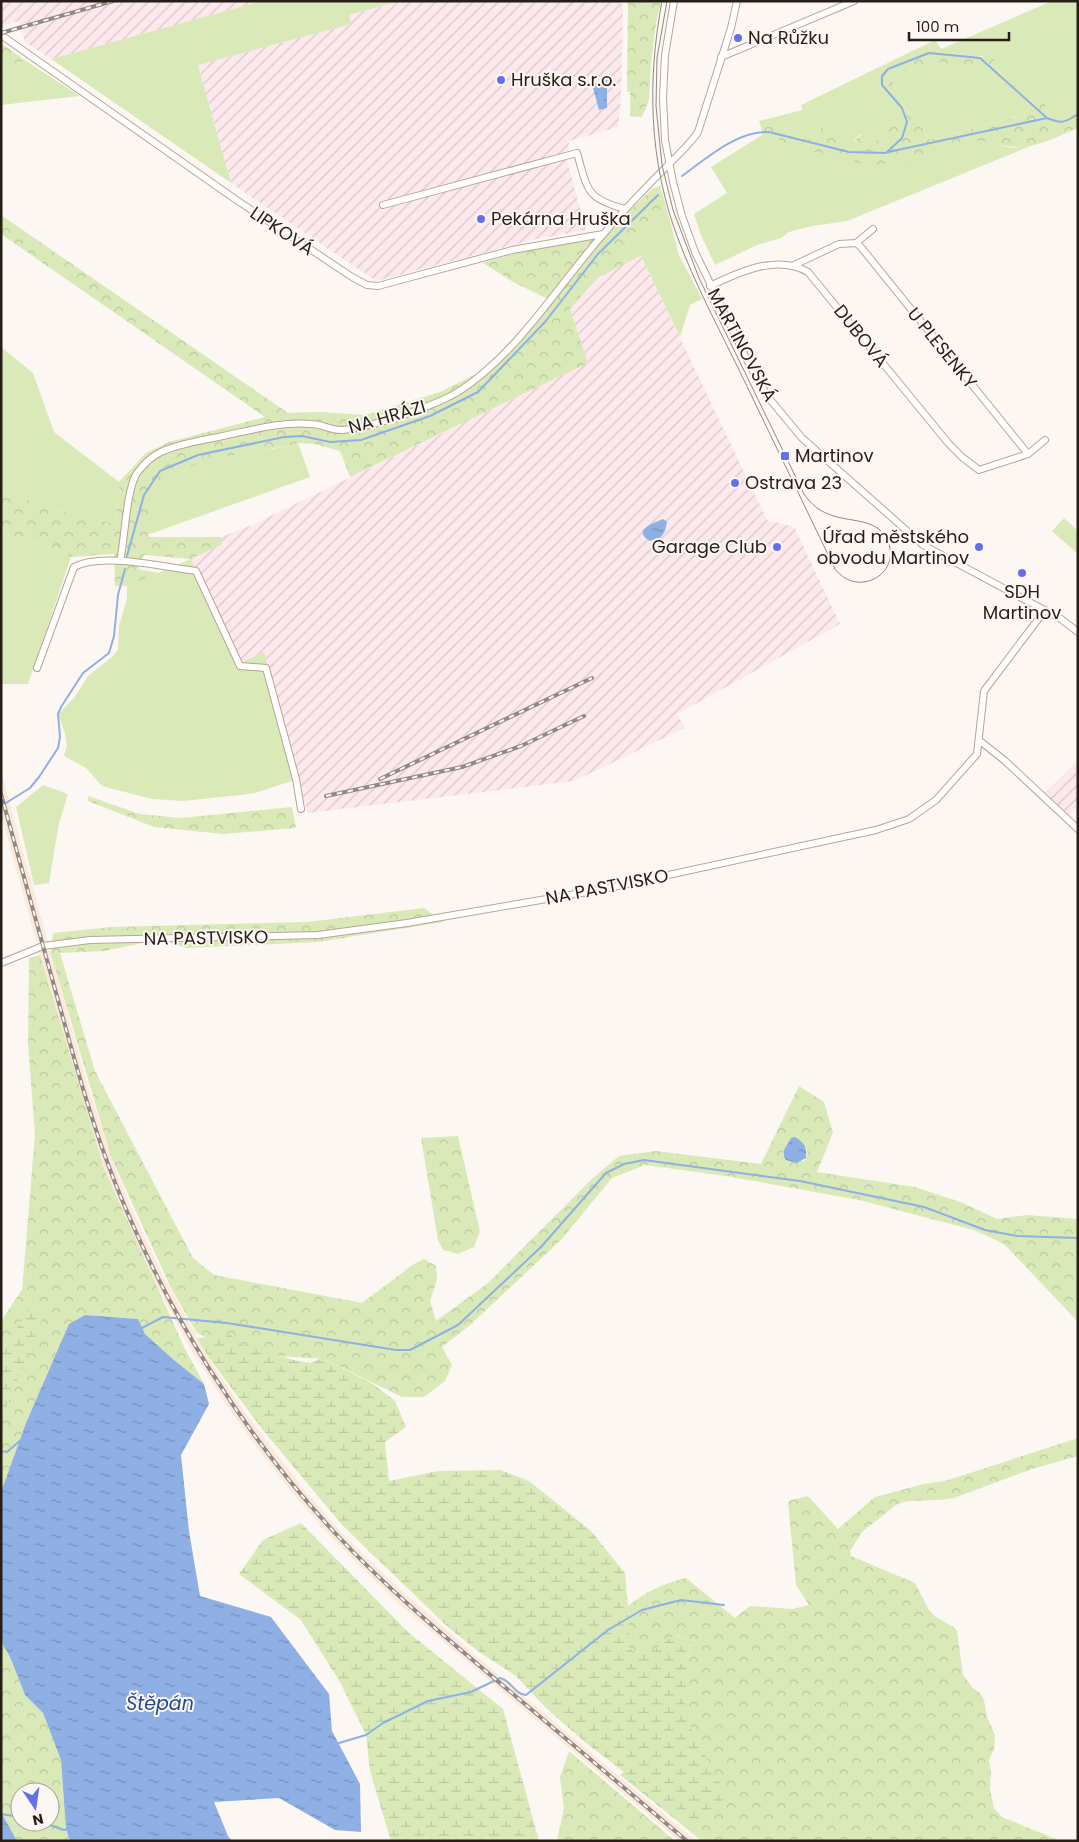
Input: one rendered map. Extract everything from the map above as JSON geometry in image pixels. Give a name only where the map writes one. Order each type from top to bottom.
[{"type":"street","name":"MARTINOVSKÁ","points":[[674,1],[668,33],[663,84],[664,126],[669,165],[682,216],[710,286],[756,378],[778,410],[802,438],[922,545],[1045,610],[1066,622],[1078,632]]},
{"type":"street","name":"NA HRÁZI","points":[[120,562],[131,486],[138,473],[149,460],[160,452],[202,440],[285,424],[312,424],[339,431],[354,429],[409,413],[454,394],[488,369],[515,342],[625,209],[689,145],[698,132],[731,28],[737,1]]},
{"type":"street","points":[[722,57],[854,1]]},
{"type":"street","name":"LIPKOVÁ","points":[[1,35],[352,278],[367,285],[378,286],[512,250],[603,234]]},
{"type":"street","points":[[383,205],[577,153],[586,183],[595,198],[625,209]]},
{"type":"street","points":[[792,266],[839,244],[856,243],[873,229]]},
{"type":"street","name":"U PLESENKY","points":[[856,243],[1028,454]]},
{"type":"street","name":"DUBOVÁ","points":[[710,286],[748,269],[762,266],[792,266],[804,269],[813,277],[956,452],[979,470],[1028,454]]},
{"type":"street","points":[[1028,454],[1045,440]]},
{"type":"street","points":[[37,668],[74,567],[83,562],[120,562],[196,572],[240,666],[266,668],[296,780],[301,809]]},
{"type":"street","name":"NA PASTVISKO","points":[[1,963],[43,946],[90,940],[318,935],[407,923],[599,890],[876,830],[908,819],[936,800],[977,754],[980,741],[984,691],[1045,610]]},
{"type":"street","points":[[980,741],[1004,760],[1038,794],[1078,829]]},
{"type":"shaded area","points":[[1,1],[262,1],[51,59],[25,42],[19,21],[1,26]]},
{"type":"shaded area","points":[[400,1],[617,1],[623,5],[621,98],[618,127],[569,141],[567,161],[586,230],[532,240],[376,281],[231,183],[198,65],[351,24],[349,15]]},
{"type":"shaded area","points":[[641,256],[767,520],[794,527],[840,624],[677,714],[685,728],[574,781],[308,813],[263,653],[241,663],[191,559],[222,544],[221,537],[252,525],[588,363],[570,309],[597,278]]},
{"type":"shaded area","points":[[1078,761],[1078,805],[1067,817],[1043,795]]},
{"type":"shaded area","points":[[1,772],[86,1080],[112,1160],[131,1207],[163,1276],[216,1370],[249,1418],[302,1487],[340,1531],[381,1572],[476,1656],[696,1841],[679,1841],[399,1604],[332,1538],[293,1494],[223,1400],[189,1346],[154,1281],[111,1188],[102,1164],[75,1083],[1,814]]},
{"type":"green space","points":[[262,1],[400,1],[349,15],[351,24],[198,65],[231,183],[51,59]]},
{"type":"green space","points":[[625,1],[661,1],[651,63],[649,100],[642,117],[630,116],[630,92],[627,92],[628,4]]},
{"type":"green space","points":[[1052,1],[1078,1],[1078,114],[1071,118],[1059,121],[1052,118],[1047,112],[1044,100],[1032,103],[1013,83],[1008,83],[1000,73],[997,64],[982,56],[929,52],[878,82],[908,119],[901,126],[883,128],[889,136],[889,147],[880,148],[860,134],[849,145],[845,145],[839,135],[817,130],[808,140],[790,134],[778,124],[761,127],[759,121],[802,110],[801,105],[935,40],[941,49]]},
{"type":"green space","points":[[1,43],[26,61],[1,67]]},
{"type":"green space","points":[[929,52],[992,57],[1000,73],[1008,82],[1013,83],[1032,102],[1039,97],[1044,100],[1048,114],[1055,120],[1071,118],[1078,114],[1078,128],[1036,145],[1010,147],[982,141],[961,142],[941,148],[930,157],[869,166],[827,154],[803,150],[787,145],[775,137],[762,135],[761,127],[778,124],[790,134],[808,140],[817,130],[834,123],[839,127],[840,135],[845,145],[866,132],[877,138],[880,147],[889,147],[889,136],[883,128],[892,117],[901,126],[908,119],[878,82],[880,76]],"holes":[[[943,62],[950,68],[969,65],[985,70],[1029,110],[1023,115],[930,140],[916,119],[903,105],[892,81],[896,74],[919,67]]]},
{"type":"green space","points":[[26,61],[80,96],[1,105],[1,67]]},
{"type":"green space","points":[[943,62],[950,68],[969,65],[985,70],[1030,110],[1023,115],[930,140],[916,119],[903,105],[892,81],[896,74]]},
{"type":"green space","points":[[762,135],[775,137],[787,145],[827,154],[937,150],[961,140],[975,139],[1012,148],[1031,146],[847,221],[812,226],[789,232],[781,238],[757,245],[715,265],[700,233],[694,214],[727,193],[711,167]]},
{"type":"green space","points":[[660,186],[666,206],[629,241],[625,264],[597,278],[570,309],[588,363],[350,477],[340,451],[314,444],[298,443],[262,450],[252,450],[188,467],[168,486],[153,494],[151,511],[144,525],[149,537],[221,537],[222,544],[191,559],[144,555],[138,569],[159,573],[127,586],[115,586],[114,554],[71,557],[56,549],[1,533],[1,490],[52,509],[116,524],[119,482],[146,453],[169,442],[265,417],[1,234],[1,215],[288,413],[321,412],[365,415],[440,392],[486,369],[548,299],[513,282],[483,263],[566,238],[603,237],[652,189]]},
{"type":"green space","points":[[666,206],[679,255],[702,299],[690,305],[680,337],[641,256],[625,264],[629,241]]},
{"type":"green space","points":[[1,347],[33,373],[54,432],[119,482],[116,524],[52,509],[1,490]]},
{"type":"green space","points":[[298,443],[310,477],[147,535],[144,525],[151,511],[153,494],[168,486],[188,467],[252,450],[264,450]]},
{"type":"green space","points":[[1064,518],[1078,531],[1078,554],[1052,531]]},
{"type":"green space","points":[[1,533],[56,549],[71,557],[28,684],[1,684]]},
{"type":"green space","points":[[191,559],[241,663],[264,652],[298,779],[255,793],[183,801],[152,799],[102,786],[86,768],[64,756],[67,746],[65,733],[59,717],[60,712],[74,698],[88,676],[118,650],[119,626],[127,599],[127,586]]},
{"type":"green space","points":[[43,785],[68,794],[59,823],[49,883],[34,885],[16,807]]},
{"type":"green space","points":[[88,796],[140,814],[181,818],[292,807],[296,828],[223,834],[154,827],[88,801]]},
{"type":"green space","points":[[424,908],[443,922],[318,942],[186,948],[162,939],[104,951],[60,953],[95,1071],[193,1258],[214,1275],[362,1303],[414,1264],[424,1259],[436,1266],[437,1280],[430,1301],[436,1321],[488,1283],[593,1178],[619,1156],[656,1151],[761,1164],[799,1086],[824,1102],[833,1133],[817,1172],[915,1187],[963,1203],[997,1219],[1027,1215],[1078,1219],[1078,1322],[1004,1244],[974,1230],[859,1200],[726,1176],[645,1165],[612,1178],[561,1240],[469,1326],[442,1347],[452,1365],[445,1381],[424,1397],[402,1397],[324,1359],[278,1356],[214,1341],[197,1333],[171,1288],[111,1157],[51,954],[53,933],[112,927],[307,922]],"holes":[[[795,1137],[806,1147],[807,1154],[804,1161],[786,1160],[784,1157],[786,1148]]]},
{"type":"green space","points":[[40,955],[104,1169],[185,1349],[204,1384],[145,1334],[137,1319],[84,1315],[69,1325],[26,1423],[1,1492],[1,1321],[22,1290],[35,1134],[28,1044],[29,958]]},
{"type":"green space","points":[[458,1136],[480,1232],[474,1247],[458,1254],[443,1250],[438,1240],[421,1138]]},
{"type":"green space","points":[[32,1305],[43,1317],[1,1419],[1,1347],[8,1342]]},
{"type":"green space","points":[[231,1335],[243,1345],[294,1360],[310,1363],[322,1358],[373,1384],[395,1401],[406,1427],[385,1442],[389,1481],[438,1471],[500,1470],[529,1481],[590,1530],[625,1573],[629,1618],[629,1648],[636,1652],[648,1653],[675,1634],[690,1642],[684,1711],[726,1795],[723,1800],[715,1808],[699,1818],[688,1821],[586,1743],[546,1708],[516,1676],[479,1652],[449,1628],[343,1526],[262,1429],[210,1359],[197,1338]]},
{"type":"green space","points":[[1078,1438],[1078,1456],[1032,1469],[954,1498],[907,1501],[896,1505],[862,1532],[850,1551],[851,1556],[915,1583],[929,1610],[936,1617],[955,1628],[963,1675],[973,1688],[981,1694],[987,1717],[995,1735],[994,1750],[989,1759],[991,1772],[990,1790],[994,1808],[1002,1817],[1061,1841],[702,1841],[620,1775],[635,1764],[677,1697],[689,1656],[690,1642],[676,1634],[648,1653],[636,1652],[629,1648],[628,1606],[641,1596],[686,1578],[735,1618],[750,1606],[792,1609],[809,1605],[796,1585],[788,1501],[808,1496],[838,1529],[875,1497],[924,1484],[945,1481]]},
{"type":"green space","points":[[301,1523],[409,1633],[503,1709],[539,1841],[391,1841],[370,1771],[366,1735],[340,1682],[301,1620],[239,1574],[263,1540]]},
{"type":"green space","points":[[1,1641],[10,1657],[25,1695],[43,1713],[61,1760],[66,1829],[70,1841],[17,1841],[12,1832],[60,1832],[60,1782],[10,1782],[10,1828],[1,1812]]},
{"type":"green space","points":[[569,1751],[675,1841],[557,1841],[564,1808],[560,1777]]},
{"type":"water","points":[[607,80],[607,108],[599,110],[592,84]]},
{"type":"water","points":[[663,519],[667,522],[665,531],[661,537],[650,541],[645,537],[643,530]]},
{"type":"water","points":[[795,1137],[803,1143],[806,1151],[806,1158],[797,1163],[786,1160],[784,1157],[784,1150],[791,1138]]},
{"type":"water","name":"Štěpán","points":[[85,1315],[138,1319],[145,1334],[204,1384],[209,1404],[181,1455],[189,1531],[200,1596],[271,1617],[329,1694],[332,1731],[360,1784],[361,1832],[335,1830],[279,1798],[214,1802],[228,1836],[232,1841],[70,1841],[66,1829],[61,1760],[43,1713],[25,1695],[10,1657],[1,1641],[1,1492],[26,1423],[69,1324]]},
{"type":"water","points":[[1,1812],[10,1828],[10,1832],[12,1832],[17,1841],[1,1841]]},
{"type":"waterway","points":[[682,176],[722,147],[745,136],[757,133],[769,132],[849,152],[886,153],[902,138],[907,122],[902,108],[882,85],[882,76],[888,69],[929,53],[980,58],[1047,118],[1063,122],[1078,114]]},
{"type":"waterway","points":[[888,152],[1047,118]]},
{"type":"waterway","points":[[127,556],[144,495],[160,471],[198,455],[284,437],[302,436],[330,442],[361,440],[430,416],[478,392],[545,322],[598,254],[658,195]]},
{"type":"waterway","points":[[1,806],[30,788],[39,777],[58,748],[60,737],[58,714],[61,707],[83,673],[109,653],[114,636],[118,595],[125,569]]},
{"type":"waterway","points":[[140,1329],[163,1317],[227,1323],[396,1350],[410,1350],[458,1325],[541,1247],[606,1173],[624,1164],[644,1160],[800,1181],[924,1207],[985,1230],[1017,1236],[1078,1238]]},
{"type":"waterway","points":[[1,1451],[7,1452],[22,1439]]},
{"type":"waterway","points":[[339,1743],[366,1735],[383,1723],[428,1701],[471,1692],[500,1678],[504,1679],[519,1693],[526,1695],[608,1630],[642,1610],[681,1600],[724,1605]]},
{"type":"waterway","points":[[1,1814],[10,1815]]},
{"type":"waterway","points":[[60,1829],[67,1829]]},
{"type":"tram line","points":[[662,1],[654,61],[653,120],[661,178],[677,236],[708,306],[835,569],[845,578],[856,582],[867,582],[877,578],[885,570],[889,561],[890,550],[886,538],[876,527],[831,515],[819,509],[804,494],[699,278],[673,210],[662,165],[656,106],[657,58],[667,1]]},
{"type":"railway","points":[[1,33],[113,1]]},
{"type":"railway","points":[[380,779],[592,678]]},
{"type":"railway","points":[[326,796],[462,767],[521,746],[584,716]]},
{"type":"railway","points":[[1,794],[77,1070],[107,1162],[136,1233],[183,1325],[210,1370],[269,1455],[336,1534],[379,1578],[448,1639],[687,1841]]},
{"type":"place","name":"Na Růžku","points":[[738,38]]},
{"type":"place","name":"Hruška s.r.o.","points":[[501,80]]},
{"type":"place","name":"Pekárna Hruška","points":[[481,219]]},
{"type":"place","name":"Martinov","points":[[785,456]]},
{"type":"place","name":"Ostrava 23","points":[[735,483]]},
{"type":"place","name":"Garage Club","points":[[777,547]]},
{"type":"place","name":"Úřad městského obvodu Martinov","points":[[979,547]]},
{"type":"place","name":"SDH Martinov","points":[[1022,573]]}]
